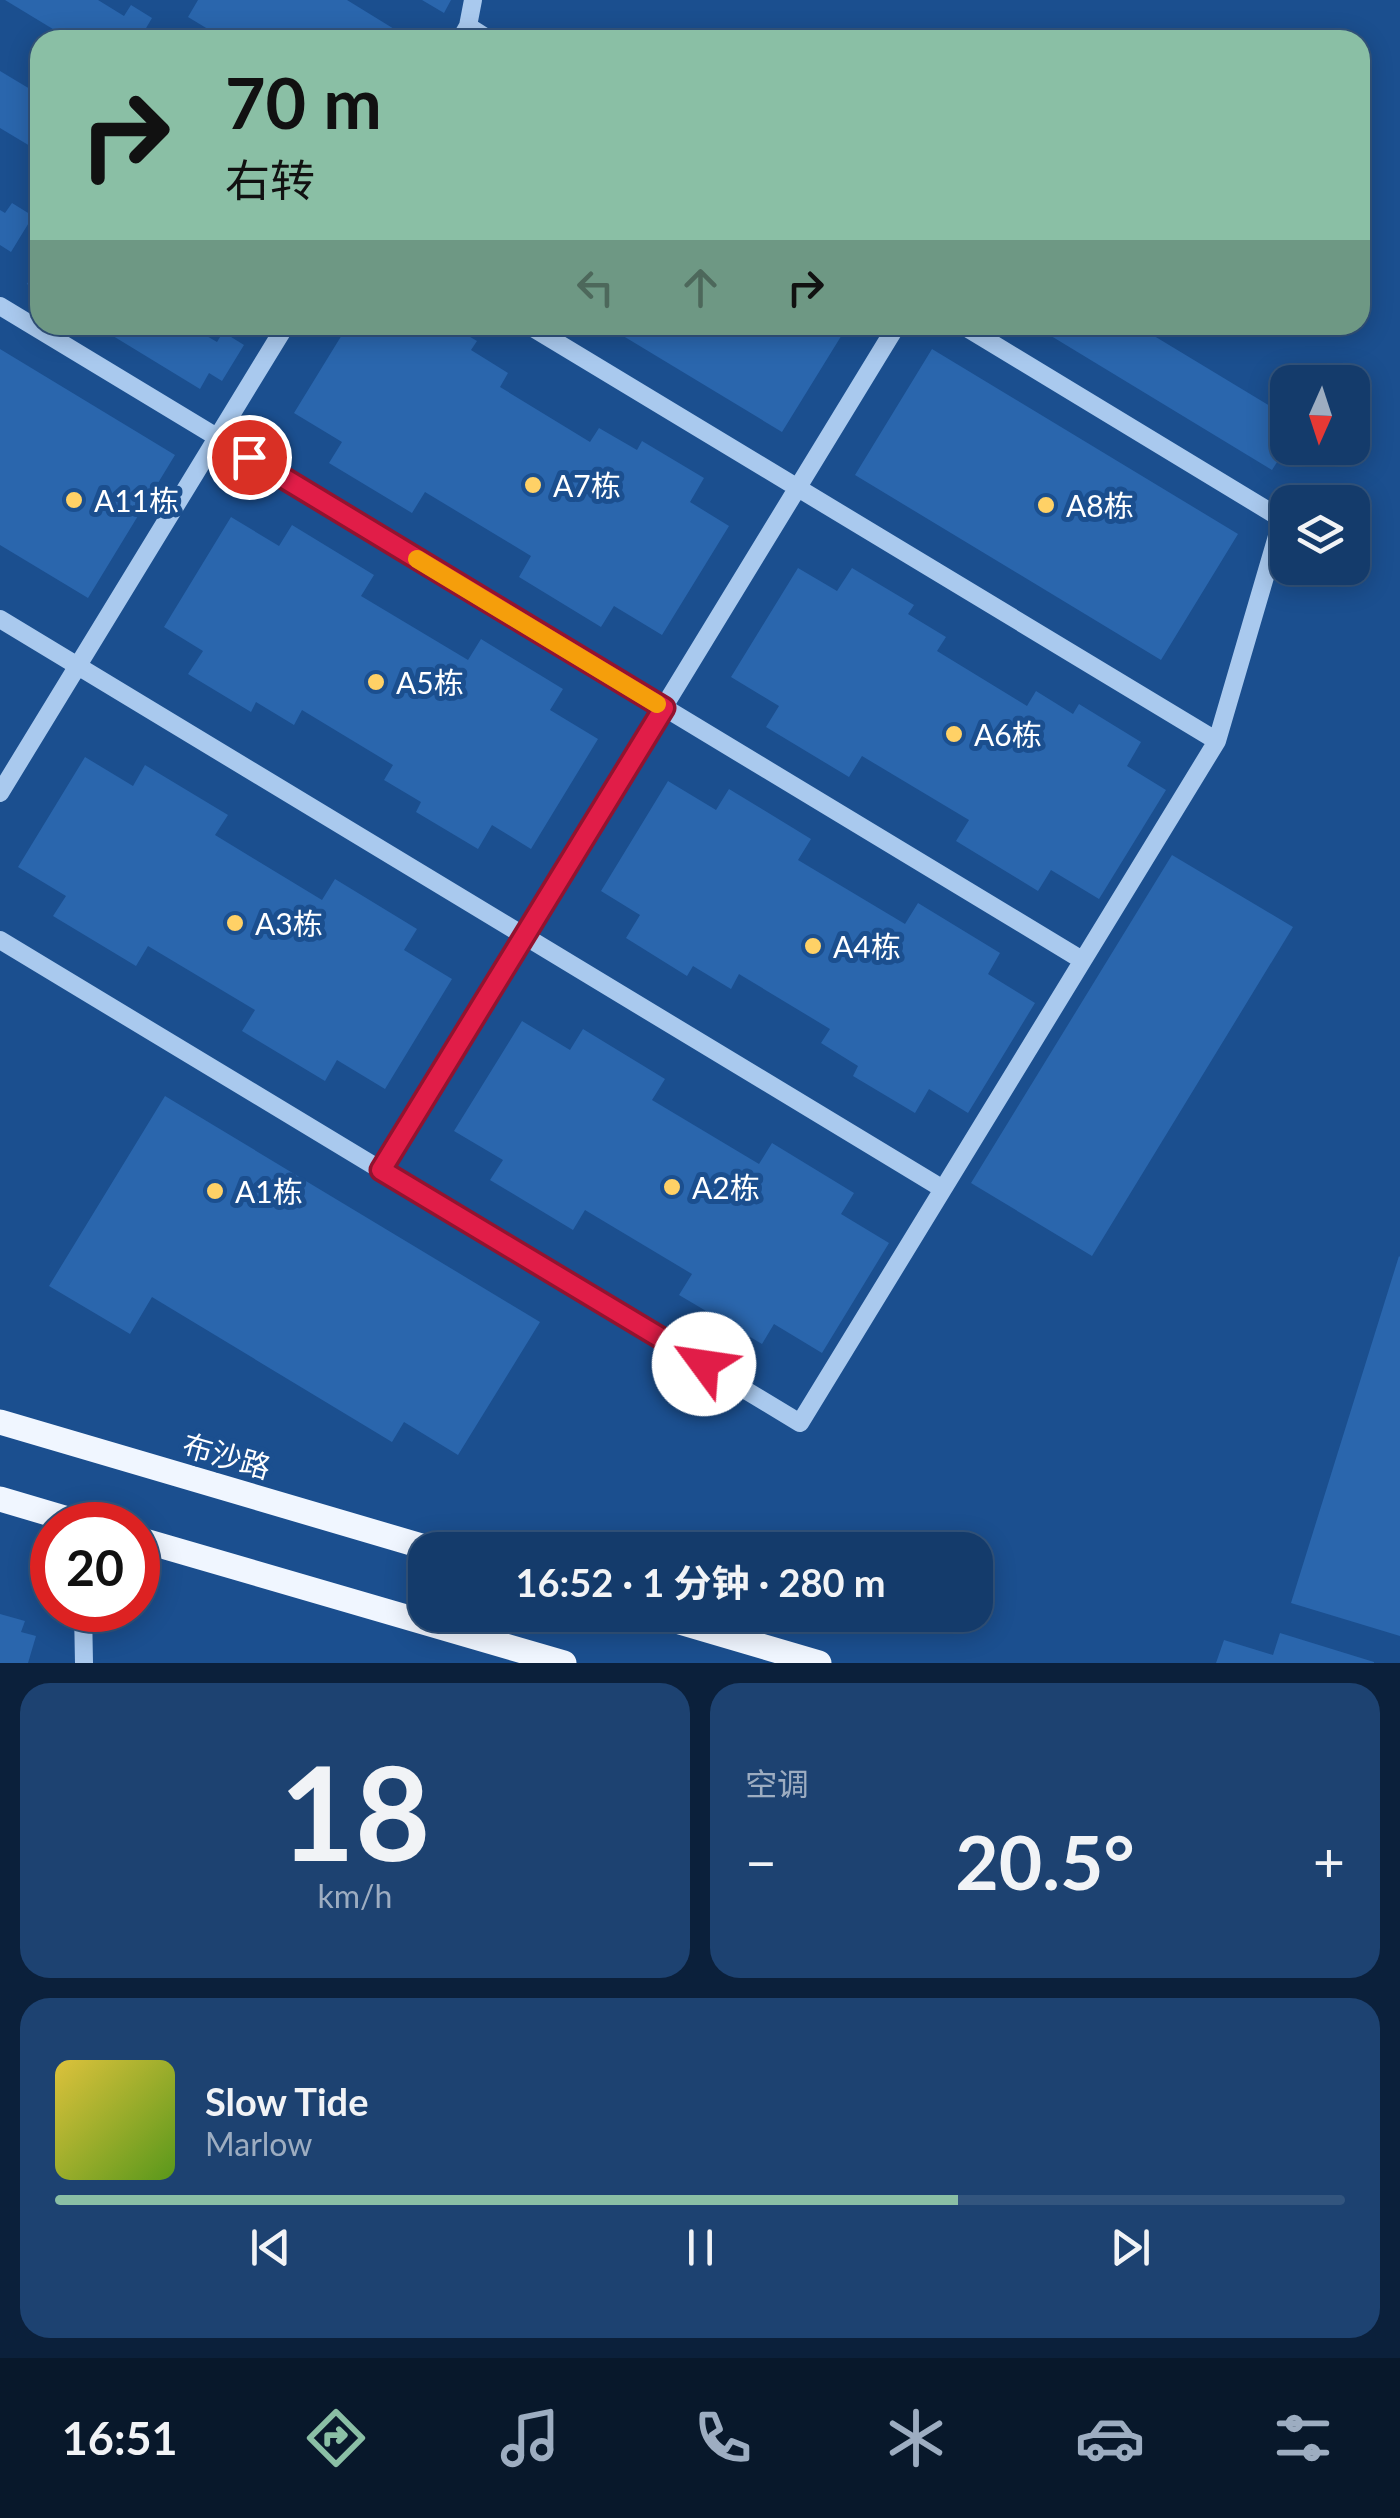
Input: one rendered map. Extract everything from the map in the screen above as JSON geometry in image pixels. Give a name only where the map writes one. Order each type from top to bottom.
[{"type":"main road","name":"布沙路","points":[[0,1422],[408,1542]]},
{"type":"main road","points":[[0,1499],[30,1508]]},
{"type":"main road","points":[[160,1545],[564,1663]]},
{"type":"main road","points":[[714,1632],[819,1663]]},
{"type":"street","points":[[465,30],[473,0]]},
{"type":"street","points":[[0,306],[30,324]]},
{"type":"street","points":[[48,335],[1082,960]]},
{"type":"street","points":[[0,793],[280,335]]},
{"type":"street","points":[[545,335],[1217,741]]},
{"type":"street","points":[[381,1170],[891,335]]},
{"type":"street","points":[[0,940],[800,1423],[1217,741],[1282,518],[979,335]]},
{"type":"street","points":[[0,618],[944,1189]]},
{"type":"street","points":[[84,1632],[84,1663]]},
{"type":"building","points":[[5,0],[98,0],[124,16],[131,5],[152,18],[145,30],[54,30]]},
{"type":"building","points":[[198,0],[347,0],[396,30],[209,30],[188,17]]},
{"type":"building","points":[[422,0],[451,0],[444,13]]},
{"type":"building","points":[[0,71],[30,89],[30,146],[0,128]]},
{"type":"building","points":[[12,203],[30,214],[30,221],[11,252],[0,245],[0,210],[5,213]]},
{"type":"building","points":[[111,335],[205,335],[217,342],[221,335],[228,335],[244,345],[222,381],[209,373],[200,389]]},
{"type":"building","name":"A7栋","points":[[342,335],[467,335],[477,341],[471,350],[508,373],[500,387],[590,442],[599,428],[637,450],[642,441],[704,478],[690,502],[729,526],[662,635],[614,606],[601,627],[519,577],[531,556],[425,492],[412,513],[329,463],[342,442],[294,413]]},
{"type":"building","points":[[622,335],[842,335],[782,432]]},
{"type":"building","points":[[1049,335],[1153,335],[1270,406],[1270,465],[1275,465],[1272,470]]},
{"type":"building","name":"A11栋","points":[[0,349],[175,455],[88,598],[0,545]]},
{"type":"building","name":"A8栋","points":[[932,349],[1238,534],[1161,660],[855,475]]},
{"type":"building","name":"A5栋","points":[[231,517],[279,546],[292,525],[374,575],[361,596],[468,660],[481,639],[563,689],[550,710],[598,739],[531,849],[492,825],[478,849],[416,812],[421,802],[384,780],[393,765],[302,710],[294,725],[256,702],[251,712],[188,674],[203,651],[164,627]]},
{"type":"building","name":"A6栋","points":[[798,568],[837,591],[852,568],[914,605],[908,614],[946,637],[937,651],[1027,706],[1036,691],[1073,714],[1079,704],[1141,742],[1127,766],[1166,790],[1099,899],[1051,870],[1038,891],[956,841],[969,820],[862,756],[849,777],[766,727],[779,706],[731,677]]},
{"type":"building","name":"A3栋","points":[[85,757],[133,786],[145,765],[228,815],[215,835],[322,900],[335,879],[417,929],[404,950],[452,979],[385,1089],[337,1060],[325,1081],[242,1031],[255,1010],[148,946],[136,966],[53,916],[66,896],[18,867]]},
{"type":"building","name":"A4栋","points":[[668,781],[716,810],[729,789],[811,839],[798,860],[905,924],[918,903],[1000,953],[988,974],[1035,1003],[968,1113],[929,1089],[915,1113],[853,1076],[858,1066],[821,1043],[830,1029],[739,974],[731,989],[693,966],[687,976],[626,938],[640,915],[601,891]]},
{"type":"building","points":[[1172,855],[1293,927],[1092,1256],[971,1183]]},
{"type":"building","name":"A2栋","points":[[522,1021],[570,1050],[583,1029],[665,1079],[652,1100],[759,1164],[772,1143],[854,1193],[841,1214],[889,1243],[822,1353],[774,1324],[762,1344],[679,1295],[692,1274],[585,1210],[573,1230],[490,1180],[503,1160],[454,1131]]},
{"type":"building","name":"A1栋","points":[[165,1096],[540,1322],[458,1455],[404,1422],[392,1442],[152,1297],[130,1334],[49,1286]]},
{"type":"building","points":[[1400,1257],[1400,1636],[1291,1603]]},
{"type":"building","points":[[0,1614],[25,1621],[21,1632],[36,1636],[28,1663],[0,1663]]},
{"type":"building","points":[[1280,1633],[1374,1663],[1216,1663],[1224,1640],[1273,1655]]},
{"type":"slow traffic","points":[[417,559],[657,704]]},
{"type":"place","name":"A7栋","points":[[533,485]]},
{"type":"place","name":"A11栋","points":[[74,500]]},
{"type":"place","name":"A8栋","points":[[1046,505]]},
{"type":"place","name":"A5栋","points":[[376,682]]},
{"type":"place","name":"A6栋","points":[[954,734]]},
{"type":"place","name":"A3栋","points":[[235,923]]},
{"type":"place","name":"A4栋","points":[[813,946]]},
{"type":"place","name":"A2栋","points":[[672,1187]]},
{"type":"place","name":"A1栋","points":[[215,1191]]},
{"type":"route","points":[[249,457],[664,708],[381,1170],[704,1364]]}]
